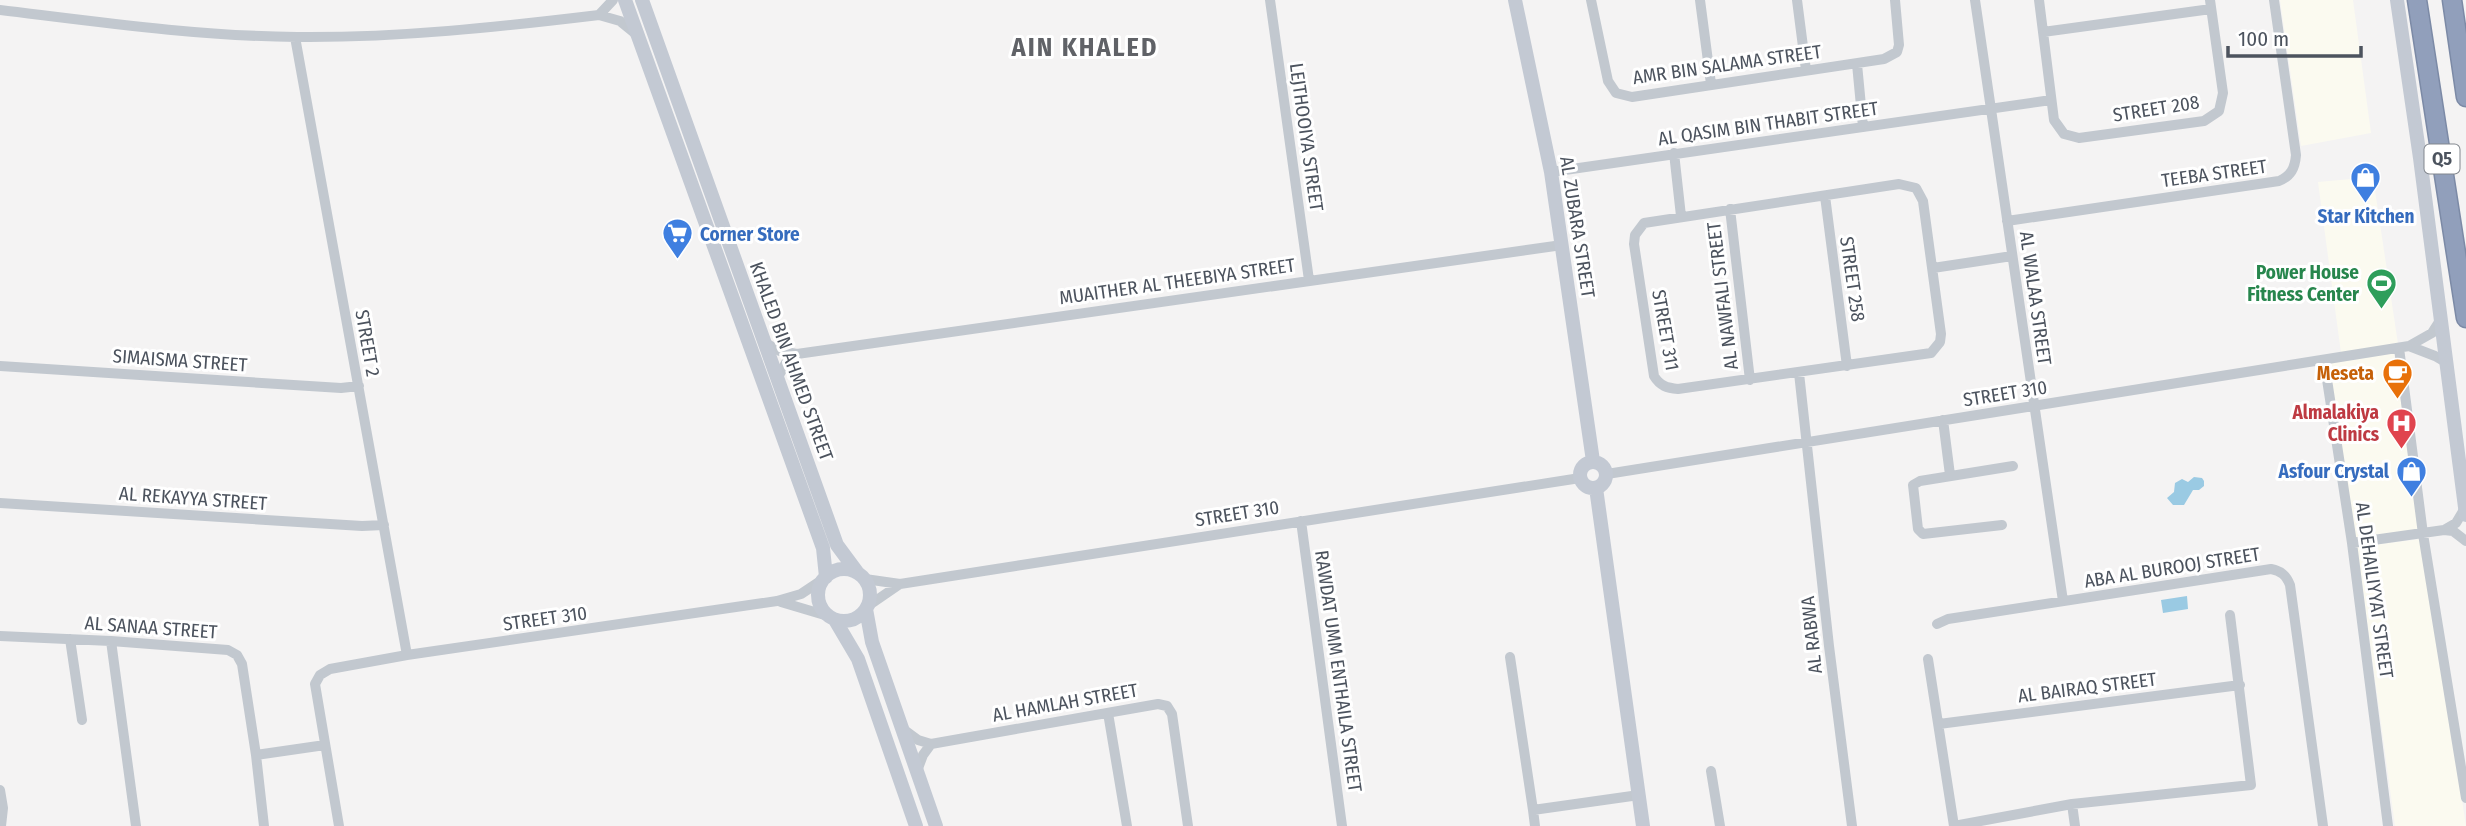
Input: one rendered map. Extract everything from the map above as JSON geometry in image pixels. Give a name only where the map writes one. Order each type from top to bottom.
[{"type":"highway","name":"Q5","points":[[2417,0],[2466,318]]},
{"type":"highway","points":[[2452,0],[2466,97]]},
{"type":"main road","name":"KHALED BIN AHMED STREET","points":[[625,0],[822,548],[824,578]]},
{"type":"main road","name":"KHALED BIN AHMED STREET","points":[[642,0],[837,545],[861,576]]},
{"type":"main road","name":"AL ZUBARA STREET","points":[[1515,0],[1551,172],[1593,461]]},
{"type":"main road","points":[[2397,0],[2465,511]]},
{"type":"main road","points":[[1593,461],[1602,465],[1607,474],[1605,482],[1596,488],[1586,486],[1580,478],[1581,468],[1593,461]]},
{"type":"main road","points":[[1596,488],[1643,826]]},
{"type":"main road","points":[[916,826],[858,659],[819,603],[818,595],[824,578],[844,569],[861,576],[870,592],[867,608],[869,632],[936,826]]},
{"type":"main road","points":[[832,618],[849,621],[867,608]]},
{"type":"street","points":[[599,15],[613,0]]},
{"type":"street","name":"LEJTHOOIYA STREET","points":[[1270,0],[1309,280]]},
{"type":"street","name":"AMR BIN SALAMA STREET","points":[[1591,0],[1608,81],[1616,93],[1632,97],[1884,60],[1897,52],[1900,38],[1895,0]]},
{"type":"street","points":[[1700,0],[1711,84]]},
{"type":"street","points":[[1797,0],[1806,71]]},
{"type":"street","name":"AL WALAA STREET","points":[[1975,0],[2063,601]]},
{"type":"street","name":"STREET 208","points":[[2039,0],[2054,120],[2064,134],[2080,138],[2204,121],[2219,111],[2223,93],[2210,4]]},
{"type":"street","name":"TEEBA STREET","points":[[2007,221],[2279,181],[2287,177],[2292,172],[2296,155],[2274,0]]},
{"type":"street","points":[[2043,32],[2210,4]]},
{"type":"street","points":[[0,10],[150,28],[295,37],[426,33],[599,15],[620,21],[636,35]]},
{"type":"street","name":"STREET 2","points":[[295,37],[407,655]]},
{"type":"street","points":[[1857,64],[1863,127]]},
{"type":"street","points":[[1990,110],[2051,100]]},
{"type":"street","name":"AL QASIM BIN THABIT STREET","points":[[1551,172],[1990,110]]},
{"type":"street","points":[[1674,153],[1681,216]]},
{"type":"street","name":"STREET 311","points":[[1899,184],[1916,188],[1923,201],[1933,268],[1941,334],[1937,348],[1922,356],[1750,380],[1678,389],[1663,386],[1654,376],[1634,244],[1635,235],[1644,223],[1730,209],[1899,184]]},
{"type":"street","name":"STREET 258","points":[[1825,196],[1847,366]]},
{"type":"street","name":"AL NAWFALI STREET","points":[[1730,209],[1750,380]]},
{"type":"street","name":"MUAITHER AL THEEBIYA STREET","points":[[765,343],[780,351],[797,354],[1562,245]]},
{"type":"street","points":[[1933,268],[2012,256]]},
{"type":"street","name":"STREET 310","points":[[1607,474],[2404,347],[2431,333],[2441,318]]},
{"type":"street","points":[[2446,363],[2435,356],[2404,347],[2423,534],[2466,798]]},
{"type":"street","points":[[778,377],[786,361],[797,354]]},
{"type":"street","name":"AL DEHAILIYYAT STREET","points":[[2324,360],[2352,544],[2388,826]]},
{"type":"street","name":"SIMAISMA STREET","points":[[0,366],[341,388],[359,386]]},
{"type":"street","points":[[1799,373],[1808,440]]},
{"type":"street","points":[[1943,420],[1950,475]]},
{"type":"street","name":"AL RABWA","points":[[1808,440],[1852,826]]},
{"type":"street","points":[[2002,525],[1926,534],[1920,532],[1913,485],[1950,475],[2013,467]]},
{"type":"street","name":"STREET 310","points":[[861,576],[900,584],[1580,478]]},
{"type":"street","name":"AL REKAYYA STREET","points":[[0,503],[362,526],[384,525]]},
{"type":"street","points":[[2444,530],[2456,523],[2465,511]]},
{"type":"street","name":"RAWDAT UMM ENTHAILA STREET","points":[[1301,521],[1342,826]]},
{"type":"street","points":[[2352,544],[2444,530],[2453,531],[2466,541]]},
{"type":"street","name":"ABA AL BUROOJ STREET","points":[[1937,624],[2063,601],[2270,569],[2283,574],[2290,585],[2323,826]]},
{"type":"street","name":"STREET 310","points":[[325,746],[315,684],[320,675],[330,669],[407,655],[777,601],[802,594],[824,578]]},
{"type":"street","name":"STREET 310","points":[[867,608],[900,584]]},
{"type":"street","name":"STREET 310","points":[[777,601],[832,618]]},
{"type":"street","points":[[1928,659],[1954,826],[2072,804],[2251,785],[2230,615]]},
{"type":"street","name":"AL SANAA STREET","points":[[0,636],[228,650],[237,655],[242,663],[264,826]]},
{"type":"street","points":[[69,639],[82,720]]},
{"type":"street","points":[[111,641],[136,826]]},
{"type":"street","points":[[1510,657],[1535,826]]},
{"type":"street","name":"AL BAIRAQ STREET","points":[[1939,724],[2240,685]]},
{"type":"street","name":"AL HAMLAH STREET","points":[[931,744],[1158,704],[1167,706],[1172,714],[1188,826]]},
{"type":"street","points":[[1108,713],[1128,826]]},
{"type":"street","points":[[902,729],[931,744],[917,771]]},
{"type":"street","points":[[256,755],[325,746],[339,826]]},
{"type":"street","points":[[1711,771],[1720,826]]},
{"type":"street","points":[[0,790],[1,826]]},
{"type":"street","points":[[1533,810],[1639,795]]},
{"type":"street","points":[[2072,804],[2075,826]]},
{"type":"shaded area","points":[[2280,0],[2353,0],[2371,133],[2301,146]]},
{"type":"shaded area","points":[[2373,177],[2398,344],[2341,353],[2318,182]]},
{"type":"shaded area","points":[[2394,353],[2420,532],[2356,540],[2328,364]]},
{"type":"shaded area","points":[[2421,539],[2466,826],[2395,826],[2357,547]]},
{"type":"water","points":[[2194,477],[2202,478],[2204,486],[2193,490],[2184,505],[2173,505],[2167,498],[2174,492],[2175,483],[2182,479],[2188,482]]},
{"type":"water","points":[[2187,596],[2188,609],[2163,613],[2161,600]]},
{"type":"place","name":"Star Kitchen","points":[[2366,204]]},
{"type":"place","name":"Corner Store","points":[[677,261]]},
{"type":"place","name":"Power House Fitness Center","points":[[2382,310]]},
{"type":"place","name":"Meseta","points":[[2397,400]]},
{"type":"place","name":"Almalakiya Clinics","points":[[2402,450]]},
{"type":"place","name":"Asfour Crystal","points":[[2412,498]]},
{"type":"district","name":"AIN KHALED","points":[[1085,47]]}]
